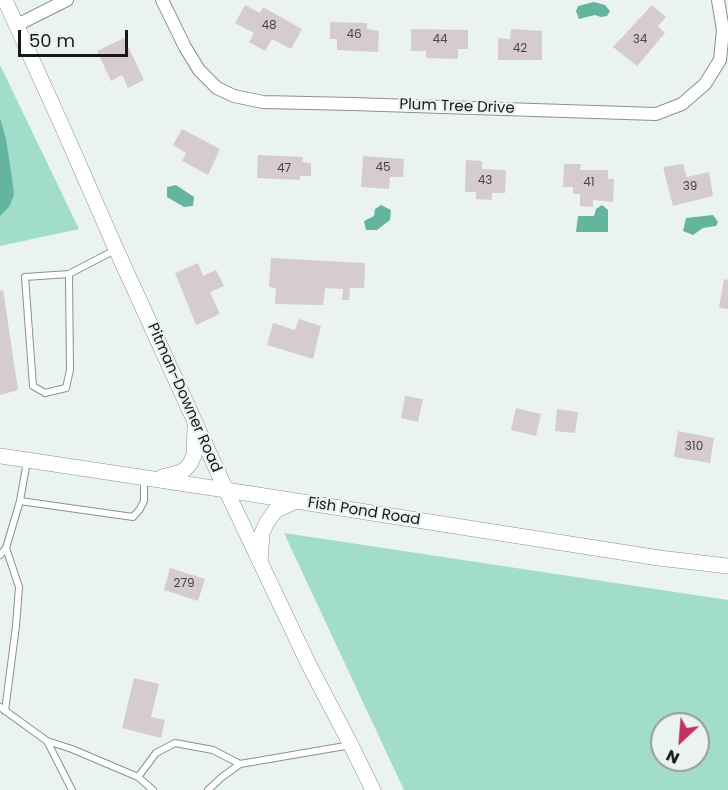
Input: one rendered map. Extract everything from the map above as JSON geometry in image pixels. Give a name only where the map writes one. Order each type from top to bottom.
[{"type":"street","name":"Pitman-Downer Road","points":[[5,0],[195,424],[309,665],[373,790]]},
{"type":"street","points":[[17,24],[67,0]]},
{"type":"street","name":"Plum Tree Drive","points":[[162,0],[185,47],[200,70],[217,88],[234,96],[263,102],[656,114],[682,104],[705,84],[720,60],[723,30],[718,0]]},
{"type":"street","points":[[147,478],[167,477],[182,472],[190,464],[194,455],[195,424]]},
{"type":"street","name":"Fish Pond Road","points":[[0,456],[659,558],[728,566]]},
{"type":"street","points":[[260,562],[262,533],[267,522],[275,511],[296,501]]},
{"type":"lane","points":[[69,274],[70,370],[66,388],[45,393],[33,386],[25,277],[69,274],[116,249]]},
{"type":"lane","points":[[0,555],[6,548],[20,501],[27,460]]},
{"type":"lane","points":[[20,501],[133,517],[144,501],[147,478]]},
{"type":"lane","points":[[6,548],[19,587],[16,626],[3,709],[47,741],[138,777],[153,790]]},
{"type":"lane","points":[[47,741],[72,790]]},
{"type":"lane","points":[[138,777],[156,753],[175,743],[213,750],[240,764]]},
{"type":"lane","points":[[208,790],[240,764],[351,745]]},
{"type":"shaded area","points":[[594,2],[605,5],[610,11],[607,16],[595,15],[579,19],[576,11],[578,6]]},
{"type":"shaded area","points":[[0,65],[79,229],[0,246]]},
{"type":"shaded area","points":[[0,118],[6,139],[14,195],[9,207],[0,216]]},
{"type":"shaded area","points":[[176,185],[194,197],[193,206],[184,207],[167,197],[167,187]]},
{"type":"shaded area","points":[[381,205],[391,210],[390,220],[377,230],[366,230],[364,221],[374,216],[375,209]]},
{"type":"shaded area","points":[[602,205],[608,210],[608,232],[576,232],[578,216],[594,216],[596,209]]},
{"type":"shaded area","points":[[713,215],[718,222],[716,226],[703,228],[693,235],[683,231],[686,218]]},
{"type":"shaded area","points":[[284,533],[728,600],[728,790],[404,790]]},
{"type":"building","points":[[245,5],[260,13],[263,7],[302,29],[291,49],[272,39],[265,51],[249,42],[254,33],[235,23]]},
{"type":"building","points":[[652,5],[666,17],[658,26],[665,33],[637,66],[613,47]]},
{"type":"building","points":[[330,22],[367,23],[367,29],[379,31],[378,52],[337,50],[337,39],[330,39]]},
{"type":"building","points":[[411,29],[468,30],[468,49],[458,49],[458,59],[426,58],[426,51],[411,51]]},
{"type":"building","points":[[511,29],[542,31],[542,60],[498,60],[498,38],[510,39]]},
{"type":"building","points":[[124,38],[144,80],[128,88],[122,75],[111,81],[97,51]]},
{"type":"building","points":[[182,129],[220,149],[208,175],[182,161],[186,153],[173,145]]},
{"type":"building","points":[[258,155],[303,157],[302,162],[311,163],[311,176],[300,176],[300,180],[257,178]]},
{"type":"building","points":[[363,156],[404,159],[403,177],[390,177],[389,189],[361,187]]},
{"type":"building","points":[[466,160],[482,161],[482,169],[506,170],[505,193],[492,193],[492,200],[476,199],[476,192],[465,192]]},
{"type":"building","points":[[564,164],[581,164],[580,170],[608,170],[608,179],[614,179],[613,202],[593,200],[593,207],[580,206],[580,194],[573,194],[573,187],[563,187]]},
{"type":"building","points":[[683,164],[687,177],[709,172],[713,196],[673,206],[663,167]]},
{"type":"building","points":[[271,258],[365,263],[364,288],[350,288],[349,300],[342,300],[343,289],[325,288],[323,305],[275,304],[276,288],[269,287]]},
{"type":"building","points":[[198,263],[203,276],[216,270],[224,286],[210,292],[220,314],[196,325],[175,273]]},
{"type":"building","points":[[724,279],[728,280],[728,309],[719,308]]},
{"type":"building","points":[[3,290],[18,390],[0,395],[0,291]]},
{"type":"building","points":[[299,319],[321,326],[313,359],[267,345],[273,323],[295,330]]},
{"type":"building","points":[[405,396],[423,399],[418,422],[401,418]]},
{"type":"building","points":[[516,408],[541,414],[536,436],[511,430]]},
{"type":"building","points":[[557,409],[578,412],[575,433],[555,431]]},
{"type":"building","points":[[678,431],[714,438],[710,463],[674,457]]},
{"type":"building","points":[[170,568],[205,579],[198,601],[164,590]]},
{"type":"building","points":[[134,678],[159,684],[151,717],[165,720],[161,738],[122,728]]}]
